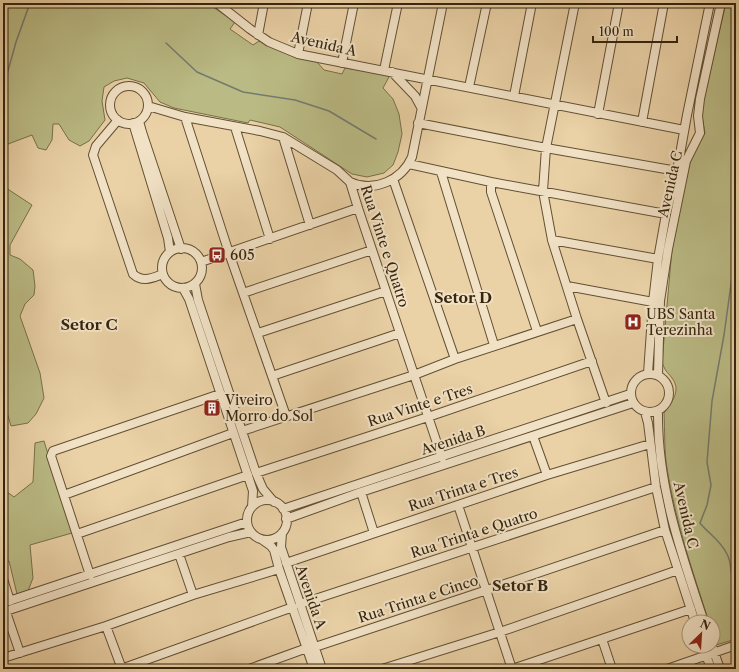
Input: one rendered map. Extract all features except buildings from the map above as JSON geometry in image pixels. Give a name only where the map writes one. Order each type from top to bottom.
[{"type":"street","points":[[258,35],[264,3]]},
{"type":"street","points":[[298,54],[308,3]]},
{"type":"street","points":[[342,63],[354,3]]},
{"type":"street","points":[[398,3],[388,71],[415,96],[421,107]]},
{"type":"street","points":[[350,182],[363,186],[378,185],[393,179],[409,164],[412,156],[443,3]]},
{"type":"street","points":[[469,87],[487,3]]},
{"type":"street","points":[[514,96],[532,3]]},
{"type":"street","points":[[575,3],[546,148],[543,191],[552,240],[606,403]]},
{"type":"street","points":[[598,114],[619,3]]},
{"type":"street","points":[[642,122],[664,3]]},
{"type":"street","name":"Avenida C","points":[[648,374],[652,302],[658,259],[710,3]]},
{"type":"street","name":"Avenida C","points":[[658,375],[660,301],[668,249],[686,161],[700,133],[698,116],[700,99],[721,3]]},
{"type":"street","name":"Avenida A","points":[[219,4],[258,35],[277,46],[298,54],[684,130]]},
{"type":"street","points":[[127,86],[140,89],[147,99],[148,106],[144,117],[136,122],[128,124],[118,120],[113,115],[110,103],[116,91],[127,86]]},
{"type":"street","name":"Rua Vinte e Quatro","points":[[148,106],[185,117],[260,131],[283,137],[337,170],[350,182],[442,458]]},
{"type":"street","points":[[185,117],[229,253],[286,416]]},
{"type":"street","points":[[118,120],[96,146],[94,155],[133,274],[138,278],[146,280],[163,274]]},
{"type":"street","points":[[696,141],[689,144],[684,142],[684,130],[690,120],[699,122]]},
{"type":"street","points":[[136,122],[142,132],[181,248]]},
{"type":"street","points":[[136,122],[168,238],[170,252]]},
{"type":"street","points":[[418,123],[546,148],[677,171]]},
{"type":"street","points":[[235,127],[270,239]]},
{"type":"street","points":[[283,137],[310,225]]},
{"type":"street","points":[[409,164],[491,182],[666,214]]},
{"type":"street","points":[[441,172],[494,345]]},
{"type":"street","points":[[393,179],[455,359]]},
{"type":"street","points":[[491,182],[491,192],[537,331]]},
{"type":"street","points":[[201,262],[358,208]]},
{"type":"street","points":[[552,240],[658,259]]},
{"type":"street","points":[[181,248],[188,249],[198,256],[201,262],[202,274],[195,284],[183,288],[171,284],[166,280],[163,274],[163,263],[170,252],[181,248]]},
{"type":"street","points":[[243,293],[372,250]]},
{"type":"street","points":[[183,288],[189,299],[233,433],[252,474],[262,490],[283,509],[286,519],[286,527],[282,533],[273,539],[257,538],[251,532],[247,522],[252,507],[252,474],[242,431],[198,300],[195,284]]},
{"type":"street","points":[[567,286],[652,302]]},
{"type":"street","points":[[258,333],[386,291]]},
{"type":"street","points":[[242,431],[414,375],[494,345],[577,319]]},
{"type":"street","points":[[272,376],[400,333]]},
{"type":"street","name":"Rua Vinte e Tres","points":[[77,534],[592,361]]},
{"type":"street","points":[[642,375],[658,375],[665,381],[670,392],[667,403],[658,411],[652,413],[638,409],[633,403],[630,394],[632,384],[642,375]]},
{"type":"street","points":[[90,575],[51,456],[53,451],[220,394]]},
{"type":"street","name":"Avenida B","points":[[283,509],[442,458],[630,394]]},
{"type":"street","name":"Avenida B","points":[[286,519],[360,492],[633,403]]},
{"type":"street","name":"Avenida C","points":[[658,411],[660,450],[671,520],[678,546],[701,614]]},
{"type":"street","name":"Avenida C","points":[[645,412],[648,423],[656,487],[665,530],[692,614]]},
{"type":"street","points":[[64,495],[233,433]]},
{"type":"street","points":[[533,436],[547,475]]},
{"type":"street","name":"Rua Trinta e Tres","points":[[286,562],[547,475],[650,444]]},
{"type":"street","name":"Rua Trinta e Quatro","points":[[121,669],[296,606],[656,487]]},
{"type":"street","points":[[360,492],[374,533]]},
{"type":"street","points":[[252,507],[262,501],[274,502]]},
{"type":"street","points":[[458,505],[512,669],[690,609]]},
{"type":"street","points":[[3,579],[7,602],[247,522]]},
{"type":"street","name":"Rua Trinta e Cinco","points":[[249,669],[665,530]]},
{"type":"street","points":[[20,653],[4,612],[229,537],[251,532]]},
{"type":"street","name":"Avenida A","points":[[282,533],[281,547],[296,606]]},
{"type":"street","name":"Avenida A","points":[[262,539],[274,550],[279,569],[296,606],[311,648],[322,669]]},
{"type":"street","points":[[179,554],[193,595]]},
{"type":"street","points":[[3,658],[106,626],[193,595],[279,569]]},
{"type":"street","points":[[382,669],[500,632],[678,570]]},
{"type":"street","points":[[106,626],[121,669]]},
{"type":"street","points":[[602,639],[612,669]]},
{"type":"street","points":[[721,649],[736,645]]},
{"type":"street","name":"Avenida A","points":[[311,648],[314,669]]},
{"type":"street","points":[[667,669],[704,654]]},
{"type":"street","points":[[711,654],[711,669]]},
{"type":"street","points":[[712,654],[720,669]]},
{"type":"green space","points":[[3,3],[207,3],[235,22],[230,29],[253,45],[259,41],[293,56],[317,62],[324,70],[342,74],[345,68],[390,75],[383,88],[393,99],[399,114],[402,134],[393,165],[384,173],[367,177],[352,174],[280,127],[250,120],[248,123],[174,108],[160,102],[144,83],[127,78],[114,81],[104,87],[102,101],[105,120],[89,141],[80,146],[69,140],[59,124],[53,124],[52,140],[46,150],[38,148],[32,135],[8,144],[3,157]]},
{"type":"green space","points":[[726,3],[736,3],[736,639],[721,644],[721,614],[706,614],[680,527],[670,488],[665,454],[664,413],[670,405],[676,392],[675,383],[665,370],[662,362],[672,249],[691,157],[705,133],[701,111]]},
{"type":"green space","points":[[3,186],[32,205],[10,245],[10,255],[20,259],[33,270],[35,286],[34,295],[25,304],[20,316],[40,373],[44,398],[36,414],[28,423],[11,426],[3,399]]},
{"type":"green space","points":[[44,441],[72,533],[30,545],[33,578],[28,591],[17,594],[9,561],[3,563],[3,489],[14,497],[33,482],[35,443]]},
{"type":"waterway","points":[[3,89],[16,42],[30,3]]},
{"type":"waterway","points":[[166,43],[197,72],[243,92],[295,100],[329,111],[376,139]]},
{"type":"waterway","points":[[736,248],[724,335],[712,401],[707,462],[711,485],[707,505],[700,523],[718,541],[727,554],[730,562],[732,579],[736,587]]},
{"type":"place","name":"605","points":[[217,255]]},
{"type":"place","name":"UBS Santa Terezinha","points":[[633,322]]},
{"type":"place","name":"Viveiro Morro do Sol","points":[[212,408]]},
{"type":"district","name":"Setor D","points":[[463,298]]},
{"type":"district","name":"Setor C","points":[[89,325]]},
{"type":"district","name":"Setor B","points":[[520,586]]}]
